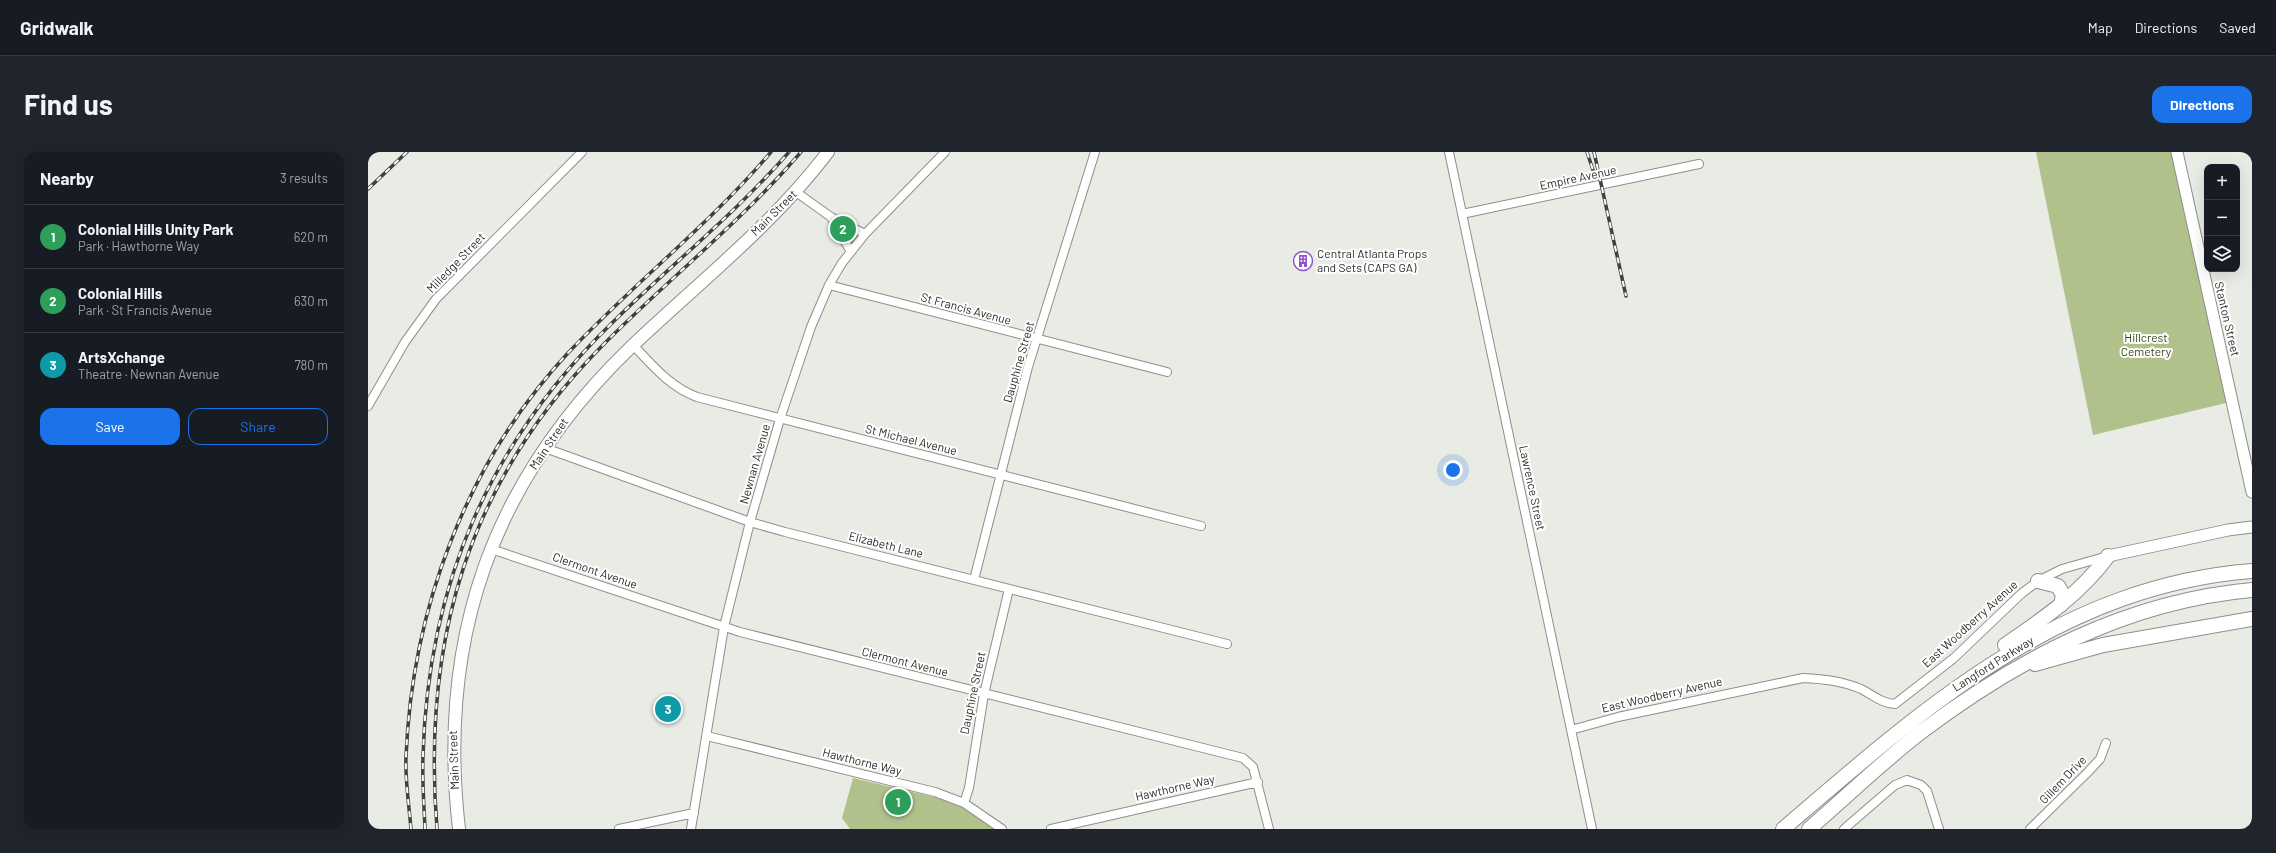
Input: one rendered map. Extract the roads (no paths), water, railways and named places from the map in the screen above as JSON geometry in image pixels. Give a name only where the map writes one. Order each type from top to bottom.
[{"type":"highway","points":[[1939,699],[1976,665],[2061,605],[2091,577],[2108,556]]},
{"type":"highway","name":"Langford Parkway","points":[[1783,829],[1939,699],[1994,661],[2034,638],[2099,607],[2177,583],[2246,571]]},
{"type":"highway","points":[[2038,581],[2058,586],[2063,595],[2061,605]]},
{"type":"highway","name":"Langford Parkway","points":[[1809,829],[1920,733],[2008,672],[2069,640],[2124,618],[2190,599],[2249,590]]},
{"type":"highway","points":[[2008,672],[2103,645],[2252,619]]},
{"type":"main road","name":"Main Street","points":[[459,829],[453,732],[458,668],[470,612],[491,549],[516,495],[545,448],[588,392],[633,345],[796,192],[828,152]]},
{"type":"main road","points":[[457,813],[465,829]]},
{"type":"street","name":"Milledge Street","points":[[368,406],[405,342],[436,300],[582,152]]},
{"type":"street","name":"Newnan Avenue","points":[[691,829],[708,736],[724,627],[750,522],[780,419],[811,327],[829,285],[850,252],[865,234],[945,152]]},
{"type":"street","name":"Dauphine Street","points":[[974,580],[1037,340],[1094,152]]},
{"type":"street","name":"Lawrence Street","points":[[1448,152],[1592,829]]},
{"type":"street","name":"Stanton Street","points":[[2177,152],[2252,492]]},
{"type":"street","name":"Empire Avenue","points":[[1462,214],[1699,164]]},
{"type":"street","points":[[796,192],[831,217],[865,234]]},
{"type":"street","points":[[831,217],[850,252]]},
{"type":"street","name":"St Francis Avenue","points":[[829,285],[1037,340],[1167,372]]},
{"type":"street","name":"St Michael Avenue","points":[[633,345],[668,381],[684,393],[780,419],[1201,526]]},
{"type":"street","name":"Elizabeth Lane","points":[[545,448],[750,522],[1227,644]]},
{"type":"street","name":"East Woodberry Avenue","points":[[1571,730],[1618,717],[1803,678],[1842,682],[1862,690],[1885,704],[1895,704],[1954,658],[2022,594],[2038,581],[2074,564],[2228,530],[2252,527]]},
{"type":"street","name":"Clermont Avenue","points":[[491,549],[724,627],[984,694],[1243,758],[1253,766],[1268,829]]},
{"type":"street","name":"Dauphine Street","points":[[964,803],[969,788],[984,694],[1009,589]]},
{"type":"street","name":"Hawthorne Way","points":[[708,736],[934,792],[964,803],[1002,829]]},
{"type":"street","name":"Gillem Drive","points":[[2030,829],[2100,759],[2106,743]]},
{"type":"street","points":[[1844,829],[1900,782],[1914,781],[1927,791],[1938,829]]},
{"type":"street","name":"Hawthorne Way","points":[[1051,829],[1258,782]]},
{"type":"street","points":[[619,829],[694,813]]},
{"type":"railway","points":[[368,189],[407,152]]},
{"type":"railway","points":[[411,829],[406,757],[410,702],[420,647],[433,593],[451,541],[474,490],[500,442],[532,396],[568,353],[618,303],[697,229],[747,179],[771,152]]},
{"type":"railway","points":[[425,829],[423,756],[428,693],[438,632],[453,574],[474,519],[500,466],[533,415],[570,367],[614,321],[726,217],[789,152]]},
{"type":"railway","points":[[437,829],[434,760],[437,694],[447,630],[463,569],[486,510],[517,453],[555,399],[601,347],[753,203],[801,152]]},
{"type":"railway","points":[[1587,152],[1594,173]]},
{"type":"railway","points":[[1594,152],[1626,296]]},
{"type":"place","name":"Colonial Hills","points":[[843,229]]},
{"type":"place","name":"Central Atlanta Props and Sets (CAPS GA)","points":[[1303,261]]},
{"type":"place","name":"ArtsXchange","points":[[668,709]]},
{"type":"place","name":"Colonial Hills Unity Park","points":[[898,802]]},
{"type":"park label","name":"Hillcrest Cemetery","points":[[2146,345]]}]
